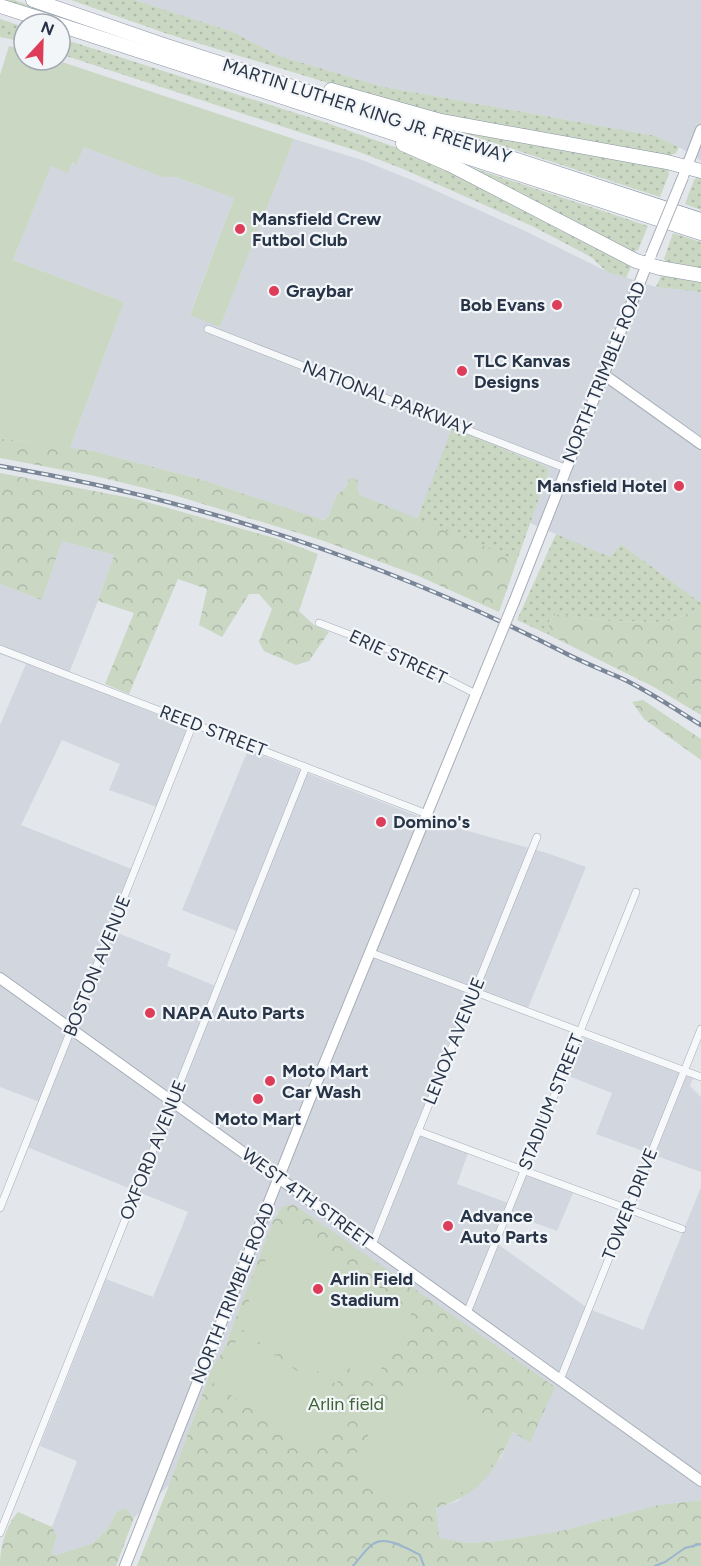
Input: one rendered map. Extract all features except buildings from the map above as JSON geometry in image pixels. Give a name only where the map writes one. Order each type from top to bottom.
[{"type":"highway","name":"MARTIN LUTHER KING JR. FREEWAY","points":[[33,0],[701,220]]},
{"type":"highway","name":"MARTIN LUTHER KING JR. FREEWAY","points":[[0,6],[20,12]]},
{"type":"highway","name":"MARTIN LUTHER KING JR. FREEWAY","points":[[72,28],[701,233]]},
{"type":"highway","points":[[164,45],[211,53],[441,121],[685,172],[701,171]]},
{"type":"highway","points":[[299,101],[317,113],[384,136],[430,156],[649,260],[701,275]]},
{"type":"main road","name":"NORTH TRIMBLE ROAD","points":[[125,1566],[341,1020],[514,602],[701,130]]},
{"type":"main road","points":[[603,374],[701,444]]},
{"type":"main road","name":"WEST 4TH STREET","points":[[0,978],[701,1481]]},
{"type":"street","name":"NATIONAL PARKWAY","points":[[208,329],[566,468]]},
{"type":"street","name":"ERIE STREET","points":[[319,623],[390,650],[476,694]]},
{"type":"street","name":"REED STREET","points":[[0,649],[427,814]]},
{"type":"street","name":"BOSTON AVENUE","points":[[0,1208],[193,724]]},
{"type":"street","name":"OXFORD AVENUE","points":[[0,1533],[306,767]]},
{"type":"street","name":"LENOX AVENUE","points":[[372,1245],[537,837]]},
{"type":"street","name":"STADIUM STREET","points":[[466,1312],[636,892]]},
{"type":"street","points":[[369,952],[701,1077]]},
{"type":"street","name":"TOWER DRIVE","points":[[560,1380],[701,1029]]},
{"type":"street","points":[[418,1131],[627,1210],[682,1228]]},
{"type":"shaded area","points":[[135,0],[701,0],[701,161],[656,136],[384,87],[279,56],[233,32]]},
{"type":"shaded area","points":[[294,139],[362,160],[419,183],[606,271],[656,287],[701,292],[701,603],[621,544],[610,557],[530,523],[549,470],[545,466],[453,428],[417,520],[360,495],[358,481],[349,479],[345,489],[337,494],[328,517],[322,520],[203,480],[93,451],[70,448],[124,302],[13,260],[51,166],[76,164],[84,147],[162,177],[176,177],[234,198],[190,314],[220,327]]},
{"type":"shaded area","points":[[62,541],[114,555],[67,678],[188,727],[157,807],[109,790],[120,764],[62,740],[21,825],[134,870],[110,930],[171,954],[167,966],[218,987],[239,932],[182,910],[248,750],[425,819],[547,853],[586,867],[525,1015],[469,994],[413,1133],[468,1153],[457,1184],[511,1204],[526,1175],[573,1193],[557,1231],[508,1213],[496,1243],[589,1309],[643,1330],[701,1187],[701,1500],[658,1505],[561,1531],[498,1541],[467,1543],[438,1538],[436,1508],[458,1501],[501,1458],[513,1432],[530,1442],[548,1401],[277,1212],[224,1349],[212,1368],[169,1485],[134,1518],[126,1508],[117,1511],[107,1529],[93,1543],[56,1555],[51,1554],[57,1536],[52,1527],[77,1461],[40,1446],[106,1279],[153,1297],[188,1212],[27,1147],[45,1104],[0,1087],[0,725],[26,664],[0,654],[0,584],[42,600]]},
{"type":"shaded area","points":[[581,1037],[695,1079],[692,1080],[690,1086],[701,1097],[701,1172],[596,1134],[612,1093],[566,1075]]},
{"type":"green space","points":[[0,0],[14,0],[48,12],[38,12]]},
{"type":"green space","points":[[71,0],[135,0],[233,32],[279,56],[384,87],[656,136],[679,147],[676,153],[669,156],[456,118],[387,101],[168,34]]},
{"type":"green space","points":[[0,19],[12,23],[12,40],[0,37]]},
{"type":"green space","points":[[72,42],[395,147],[466,179],[631,267],[626,278],[606,271],[591,257],[532,226],[354,150],[72,58]]},
{"type":"green space","name":"Mansfield Crew Futbol Club","points":[[9,46],[12,47],[12,72],[72,72],[72,65],[294,139],[220,327],[190,315],[234,198],[176,177],[162,177],[84,147],[76,165],[72,163],[68,173],[51,166],[13,260],[124,302],[70,448],[0,438],[0,75]]},
{"type":"green space","points":[[448,128],[668,168],[669,174],[660,197]]},
{"type":"green space","points":[[458,163],[648,226],[638,250],[632,253]]},
{"type":"green space","points":[[697,177],[701,178],[701,210],[685,204]]},
{"type":"green space","points":[[673,233],[701,242],[701,269],[667,263],[664,259]]},
{"type":"green space","points":[[661,276],[701,280],[701,292],[656,287]]},
{"type":"green space","points":[[452,428],[545,466],[549,470],[515,566],[513,559],[417,520]]},
{"type":"green space","points":[[0,438],[93,451],[203,480],[323,520],[328,517],[337,494],[345,489],[349,479],[354,478],[358,481],[360,495],[514,559],[515,566],[499,612],[416,575],[321,540],[177,496],[95,476],[0,458]]},
{"type":"green space","points":[[0,473],[136,499],[278,539],[318,554],[299,611],[314,625],[329,632],[309,661],[296,665],[264,651],[259,642],[272,609],[259,594],[249,594],[222,637],[199,625],[207,589],[178,579],[129,694],[105,684],[134,613],[98,601],[114,555],[62,541],[42,600],[0,584]]},
{"type":"green space","points":[[556,534],[610,557],[621,544],[701,603],[701,609],[666,622],[610,621],[556,614],[549,621],[549,635],[517,620]]},
{"type":"green space","points":[[701,609],[701,715],[654,687],[549,635],[549,621],[556,614],[610,621],[666,622]]},
{"type":"green space","points":[[643,700],[701,739],[701,760],[644,719],[632,702]]},
{"type":"green space","name":"Arlin field","points":[[293,1204],[555,1387],[530,1443],[513,1432],[492,1470],[475,1489],[451,1503],[436,1508],[439,1538],[467,1543],[498,1541],[561,1531],[658,1505],[701,1500],[701,1566],[137,1566],[212,1368],[224,1349],[274,1219],[282,1207]]},
{"type":"green space","name":"Arlin Field Stadium","points":[[283,1228],[300,1230],[410,1310],[413,1324],[371,1383],[347,1367],[336,1384],[283,1347],[277,1355],[239,1327],[261,1269]]},
{"type":"green space","points":[[242,1333],[344,1403],[311,1450],[209,1380]]},
{"type":"green space","points":[[414,1378],[426,1378],[500,1440],[489,1470],[465,1491],[429,1500],[402,1499],[380,1492],[346,1468],[398,1392]]},
{"type":"green space","points":[[126,1508],[134,1518],[116,1566],[0,1566],[4,1538],[18,1512],[52,1527],[57,1536],[51,1554],[56,1555],[93,1543],[107,1529],[117,1511]]},
{"type":"waterway","points":[[353,1566],[370,1546],[384,1541],[397,1544],[420,1555],[424,1566]]},
{"type":"waterway","points":[[655,1566],[685,1548],[701,1544]]},
{"type":"railway","points":[[0,466],[74,480],[220,516],[363,564],[433,591],[623,679],[701,725]]},
{"type":"place","name":"Mansfield Crew Futbol Club","points":[[240,229]]},
{"type":"place","name":"Graybar","points":[[274,291]]},
{"type":"place","name":"Bob Evans","points":[[557,305]]},
{"type":"place","name":"TLC Kanvas Designs","points":[[462,371]]},
{"type":"place","name":"Mansfield Hotel","points":[[679,486]]},
{"type":"place","name":"Domino's","points":[[381,822]]},
{"type":"place","name":"NAPA Auto Parts","points":[[150,1013]]},
{"type":"place","name":"Moto Mart Car Wash","points":[[270,1081]]},
{"type":"place","name":"Moto Mart","points":[[258,1099]]},
{"type":"place","name":"Advance Auto Parts","points":[[448,1226]]},
{"type":"place","name":"Arlin Field Stadium","points":[[318,1289]]}]
